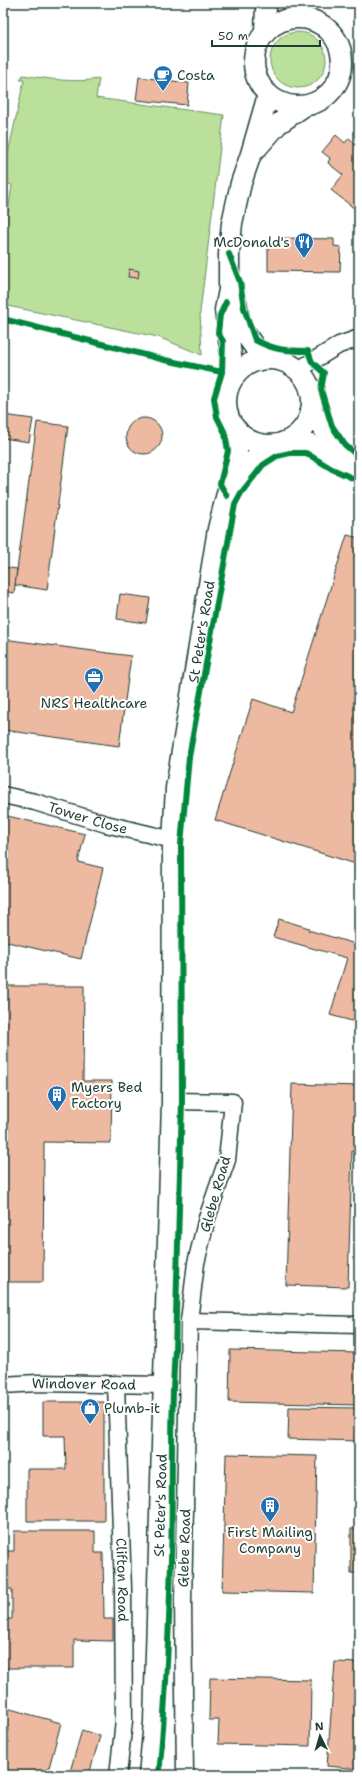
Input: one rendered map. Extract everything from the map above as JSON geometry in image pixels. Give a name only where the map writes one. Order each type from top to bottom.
[{"type":"street","points":[[265,32],[266,3]]},
{"type":"street","points":[[252,154],[278,124],[304,106],[320,101],[330,93],[338,83],[342,70],[343,57],[339,44],[332,33],[305,11],[297,17],[285,19],[274,24],[265,32],[256,47],[254,66],[258,81],[268,95],[282,104],[304,106]]},
{"type":"street","points":[[268,95],[252,154],[241,183],[232,223],[229,254],[229,290],[225,310],[232,363],[226,398],[227,412],[232,426],[242,436],[256,443],[300,443],[311,445],[353,467]]},
{"type":"street","points":[[229,290],[236,298],[241,328],[263,359]]},
{"type":"street","points":[[298,370],[339,345],[359,338]]},
{"type":"street","points":[[227,496],[256,458],[302,430],[308,421],[311,410],[312,396],[307,382],[298,370],[288,363],[276,359],[263,359],[249,363],[237,372],[229,384]]},
{"type":"street","points":[[311,410],[353,467]]},
{"type":"street","name":"St Peter's Road","points":[[149,1775],[154,1722],[172,1101],[174,1006],[173,840],[176,788],[218,529],[237,454],[237,430]]},
{"type":"street","name":"Tower Close","points":[[3,795],[35,802],[106,824],[173,840]]},
{"type":"street","name":"Glebe Road","points":[[172,1101],[233,1102],[227,1160],[207,1218],[196,1263],[190,1321],[183,1601],[185,1775]]},
{"type":"street","points":[[190,1321],[359,1324]]},
{"type":"street","name":"Windover Road","points":[[3,1385],[37,1383],[164,1385]]},
{"type":"street","name":"Clifton Road","points":[[116,1384],[124,1589],[124,1714],[118,1775]]},
{"type":"green space","points":[[292,32],[304,32],[314,36],[322,44],[326,54],[326,66],[322,76],[314,84],[304,88],[292,88],[282,84],[274,76],[270,66],[270,54],[274,44],[282,36]]},
{"type":"green space","points":[[23,75],[71,81],[99,79],[96,98],[224,115],[200,312],[202,355],[158,337],[3,305],[3,246],[12,185],[3,182],[3,177],[24,80],[20,80]]},
{"type":"building","name":"Costa","points":[[139,77],[189,83],[187,105],[136,100]]},
{"type":"building","points":[[336,135],[345,143],[349,138],[359,147],[359,203],[355,209],[331,190],[343,175],[328,163],[330,158],[322,152]]},
{"type":"building","name":"McDonald's","points":[[282,238],[334,239],[334,246],[341,247],[340,272],[268,271],[268,245]]},
{"type":"building","points":[[129,269],[139,271],[138,278],[128,277]]},
{"type":"building","points":[[3,415],[33,419],[29,442],[3,438]]},
{"type":"building","points":[[148,418],[157,423],[161,429],[161,443],[157,449],[148,454],[140,454],[131,449],[127,443],[126,432],[131,423],[137,419]]},
{"type":"building","points":[[37,422],[68,426],[47,590],[15,585]]},
{"type":"building","points":[[347,535],[359,538],[359,865],[215,820],[253,699],[291,712]]},
{"type":"building","points":[[3,567],[17,569],[14,593],[3,591]]},
{"type":"building","points":[[120,594],[150,598],[146,623],[117,619]]},
{"type":"building","points":[[3,639],[131,656],[119,746],[3,730]]},
{"type":"building","points":[[3,815],[85,834],[78,862],[103,868],[81,959],[3,941]]},
{"type":"building","points":[[279,919],[309,928],[308,930],[359,945],[359,1023],[330,1015],[347,958],[273,937]]},
{"type":"building","name":"Myers Bed Factory","points":[[3,986],[84,986],[83,1081],[112,1081],[111,1143],[44,1142],[43,1282],[3,1282]]},
{"type":"building","points":[[292,1084],[359,1086],[359,1151],[352,1151],[348,1287],[286,1285]]},
{"type":"building","points":[[359,1223],[359,1271],[357,1271]]},
{"type":"building","points":[[230,1350],[359,1353],[359,1405],[229,1402]]},
{"type":"building","points":[[43,1402],[104,1402],[104,1521],[27,1521],[27,1469],[66,1469],[65,1436],[43,1436]]},
{"type":"building","points":[[289,1407],[359,1408],[359,1441],[288,1439]]},
{"type":"building","name":"First Mailing Company","points":[[226,1454],[317,1456],[314,1593],[222,1591]]},
{"type":"building","points":[[351,1529],[359,1529],[359,1573],[351,1573]]},
{"type":"building","points":[[14,1531],[95,1531],[95,1553],[103,1553],[104,1619],[113,1619],[113,1641],[74,1640],[74,1668],[3,1668],[3,1619],[12,1619],[12,1589],[6,1589],[6,1551],[14,1551]]},
{"type":"building","points":[[335,1662],[359,1663],[359,1769],[327,1766]]},
{"type":"building","points":[[210,1678],[311,1680],[310,1746],[218,1744],[219,1720],[209,1720]]},
{"type":"building","points":[[3,1707],[61,1723],[47,1775],[3,1774]]},
{"type":"building","points":[[82,1730],[100,1736],[89,1775],[69,1775]]},
{"type":"cycle path","points":[[229,254],[240,282],[244,308],[255,340],[268,346],[280,349],[308,351],[312,362],[324,373],[321,390],[332,426],[345,445],[359,457]]},
{"type":"cycle path","points":[[226,302],[220,315],[218,333],[223,341],[222,372],[214,398],[217,417],[225,433],[228,451],[220,484],[227,496]]},
{"type":"cycle path","points":[[3,319],[165,360],[222,372]]},
{"type":"cycle path","points":[[159,1775],[167,1668],[171,1560],[173,1402],[182,1101],[181,844],[189,757],[235,504],[241,493],[263,465],[277,456],[290,453],[306,453],[332,469],[359,481]]},
{"type":"place","name":"Costa","points":[[163,92]]},
{"type":"place","name":"McDonald's","points":[[304,259]]},
{"type":"place","name":"NRS Healthcare","points":[[94,694]]},
{"type":"place","name":"Myers Bed Factory","points":[[57,1112]]},
{"type":"place","name":"Plumb-it","points":[[90,1425]]},
{"type":"place","name":"First Mailing Company","points":[[270,1523]]}]
